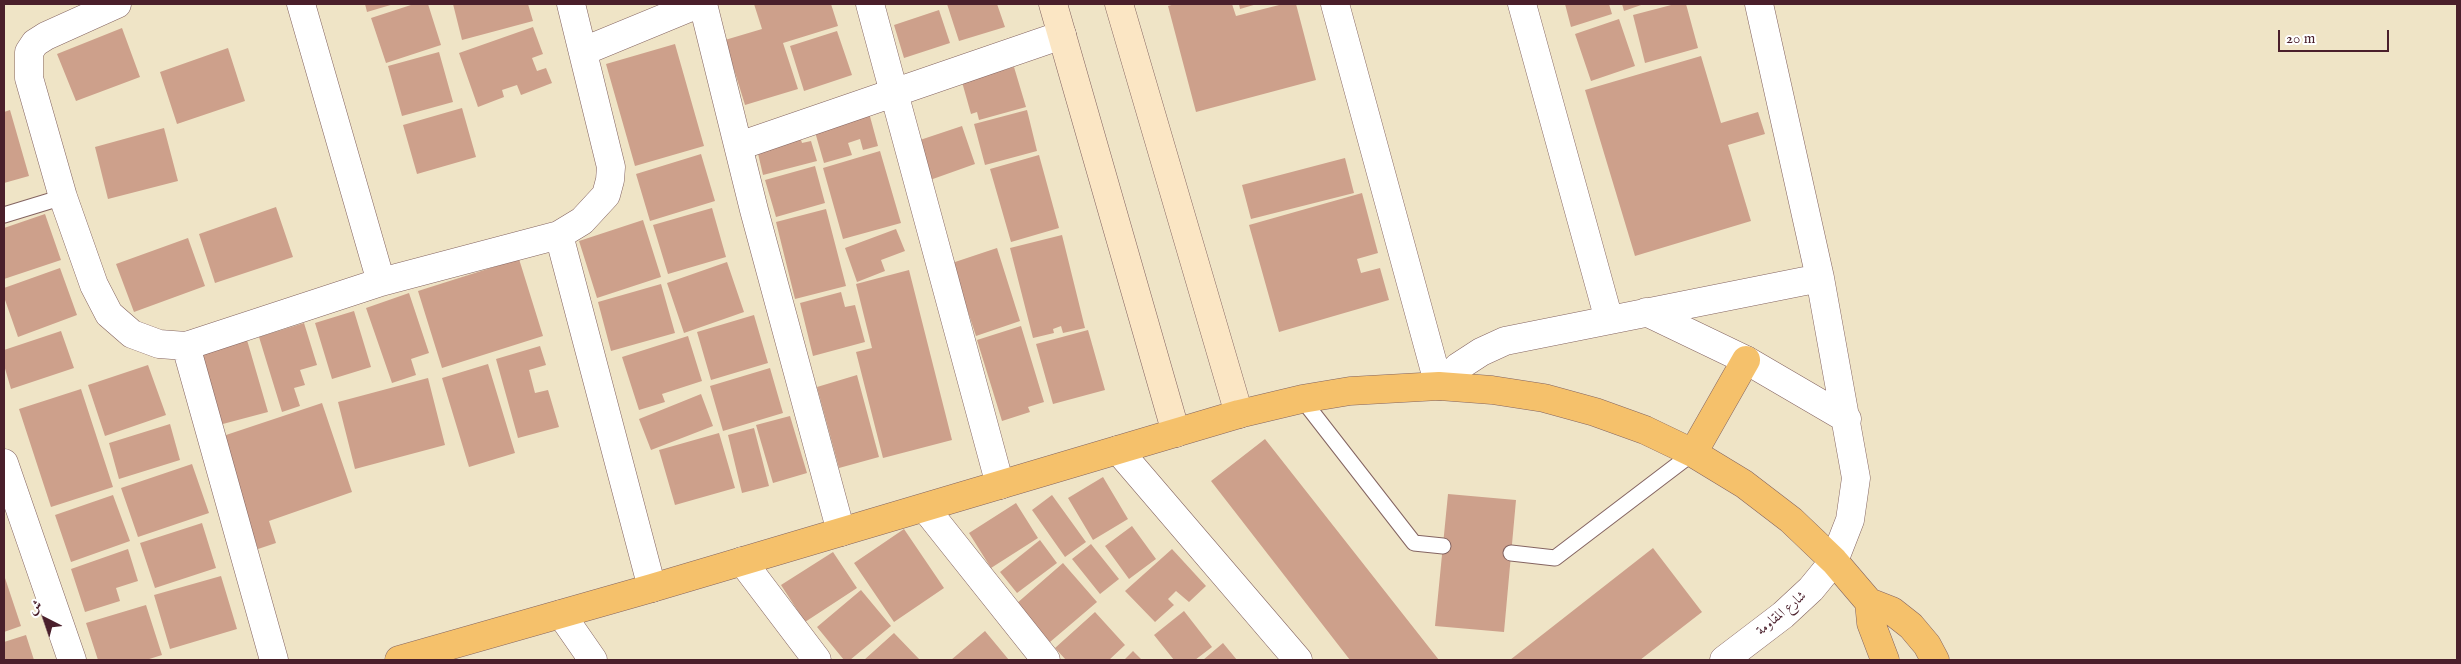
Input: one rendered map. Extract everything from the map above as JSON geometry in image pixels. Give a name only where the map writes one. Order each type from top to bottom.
[{"type":"main road","points":[[1693,453],[1746,360]]},
{"type":"main road","points":[[399,660],[652,588],[1239,414],[1302,399],[1394,387],[1439,386],[1492,390],[1595,412],[1645,430],[1693,453],[1752,490],[1791,520],[1834,561],[1869,602],[1892,611],[1911,626],[1928,645],[1935,660]]},
{"type":"main road","points":[[1869,602],[1871,623],[1885,660]]},
{"type":"street","points":[[117,4],[46,36],[35,43],[29,52],[29,78],[35,106],[63,197],[94,285],[109,314],[132,334],[159,344],[186,346],[382,282],[559,234],[582,221],[596,208],[606,194],[611,167],[584,50],[571,4]]},
{"type":"street","points":[[301,4],[382,282]]},
{"type":"street","points":[[584,50],[698,4]]},
{"type":"street","points":[[703,4],[841,532]]},
{"type":"street","points":[[870,4],[896,91],[1000,485]]},
{"type":"street","points":[[1054,4],[1176,433]]},
{"type":"street","points":[[1119,4],[1239,414]]},
{"type":"street","points":[[1335,4],[1439,386],[1458,367],[1481,352],[1505,341],[1820,278]]},
{"type":"street","points":[[1522,4],[1609,320]]},
{"type":"street","points":[[1759,4],[1820,278],[1847,419],[1856,478],[1850,520],[1834,561]]},
{"type":"street","points":[[739,146],[1062,35]]},
{"type":"street","points":[[559,234],[652,588]]},
{"type":"street","points":[[1646,312],[1746,360],[1847,419]]},
{"type":"street","points":[[186,346],[274,660]]},
{"type":"street","points":[[1118,450],[1298,660]]},
{"type":"street","points":[[4,463],[72,660]]},
{"type":"street","points":[[925,508],[1046,660]]},
{"type":"street","points":[[742,561],[818,660]]},
{"type":"street","name":"شارع المقاومة","points":[[1724,660],[1804,595],[1834,561]]},
{"type":"street","points":[[561,614],[593,660]]},
{"type":"lane","points":[[4,215],[63,197]]},
{"type":"lane","points":[[1302,399],[1414,543],[1443,546]]},
{"type":"lane","points":[[1511,553],[1555,558],[1693,453]]},
{"type":"building","points":[[365,4],[394,4],[367,12]]},
{"type":"building","points":[[414,4],[428,4],[441,45],[386,63],[371,18]]},
{"type":"building","points":[[453,4],[528,4],[533,21],[462,40]]},
{"type":"building","points":[[754,4],[831,4],[838,26],[783,43],[798,89],[745,105],[725,40],[762,29]]},
{"type":"building","points":[[947,4],[997,4],[1005,27],[959,41]]},
{"type":"building","points":[[1175,4],[1232,4],[1236,16],[1283,4],[1296,4],[1316,80],[1196,112],[1168,6]]},
{"type":"building","points":[[1239,4],[1257,4],[1240,9]]},
{"type":"building","points":[[1565,4],[1609,4],[1612,14],[1571,27]]},
{"type":"building","points":[[1622,4],[1644,4],[1624,11]]},
{"type":"building","points":[[1675,4],[1686,4],[1698,48],[1645,63],[1633,15]]},
{"type":"building","points":[[939,10],[950,43],[904,58],[894,25]]},
{"type":"building","points":[[1619,19],[1635,66],[1591,81],[1575,34]]},
{"type":"building","points":[[533,27],[543,54],[532,58],[537,71],[546,68],[552,83],[521,95],[517,85],[502,90],[504,97],[478,107],[459,53]]},
{"type":"building","points":[[122,28],[140,77],[76,101],[57,54]]},
{"type":"building","points":[[837,31],[852,75],[804,91],[790,46]]},
{"type":"building","points":[[675,44],[704,146],[635,166],[606,64]]},
{"type":"building","points":[[228,48],[245,101],[177,124],[160,72]]},
{"type":"building","points":[[439,52],[453,102],[402,116],[388,66]]},
{"type":"building","points":[[1701,56],[1721,123],[1758,112],[1765,134],[1728,145],[1751,221],[1635,256],[1585,90]]},
{"type":"building","points":[[1014,67],[1026,107],[979,120],[977,112],[971,114],[962,82]]},
{"type":"building","points":[[462,108],[476,157],[417,174],[403,125]]},
{"type":"building","points":[[868,109],[878,146],[863,150],[860,139],[848,143],[852,155],[824,163],[813,125]]},
{"type":"building","points":[[10,110],[29,176],[4,183],[4,112]]},
{"type":"building","points":[[1027,110],[1037,151],[985,165],[974,124]]},
{"type":"building","points":[[962,126],[975,164],[930,180],[917,141]]},
{"type":"building","points":[[164,128],[178,181],[108,199],[95,147]]},
{"type":"building","points":[[799,133],[802,143],[811,141],[817,161],[763,175],[756,145]]},
{"type":"building","points":[[880,151],[901,223],[843,239],[823,168]]},
{"type":"building","points":[[701,154],[715,201],[650,221],[636,174]]},
{"type":"building","points":[[1039,155],[1059,228],[1011,242],[990,169]]},
{"type":"building","points":[[1345,158],[1354,193],[1251,219],[1242,185]]},
{"type":"building","points":[[815,166],[825,203],[776,217],[765,180]]},
{"type":"building","points":[[1362,193],[1378,253],[1357,259],[1361,273],[1380,268],[1389,300],[1279,332],[1249,225]]},
{"type":"building","points":[[276,207],[293,257],[215,283],[199,234]]},
{"type":"building","points":[[712,208],[726,257],[668,274],[653,225]]},
{"type":"building","points":[[826,209],[846,286],[795,299],[776,222]]},
{"type":"building","points":[[45,214],[61,260],[4,279],[4,228]]},
{"type":"building","points":[[643,220],[661,277],[597,298],[579,241]]},
{"type":"building","points":[[896,229],[905,251],[881,260],[885,271],[857,282],[845,248]]},
{"type":"building","points":[[1062,235],[1085,328],[1063,333],[1061,326],[1053,329],[1054,333],[1033,338],[1010,248]]},
{"type":"building","points":[[188,238],[205,286],[134,312],[116,264]]},
{"type":"building","points":[[997,248],[1020,321],[976,336],[952,263]]},
{"type":"building","points":[[519,259],[543,336],[442,368],[418,291]]},
{"type":"building","points":[[727,262],[744,312],[684,333],[667,283]]},
{"type":"building","points":[[60,268],[77,315],[18,337],[4,297],[4,288]]},
{"type":"building","points":[[909,270],[952,440],[883,458],[856,352],[872,348],[856,284]]},
{"type":"building","points":[[661,284],[675,333],[611,351],[598,302]]},
{"type":"building","points":[[841,292],[845,307],[855,305],[865,342],[813,356],[800,303]]},
{"type":"building","points":[[409,293],[429,353],[411,359],[416,375],[392,383],[366,308]]},
{"type":"building","points":[[354,311],[371,367],[332,379],[315,323]]},
{"type":"building","points":[[754,315],[768,363],[711,380],[697,332]]},
{"type":"building","points":[[304,323],[317,365],[300,370],[305,385],[294,388],[300,406],[282,412],[259,337]]},
{"type":"building","points":[[1021,326],[1044,402],[1028,407],[1030,412],[1002,421],[977,340]]},
{"type":"building","points":[[1088,330],[1105,390],[1053,404],[1036,344]]},
{"type":"building","points":[[61,331],[74,368],[11,389],[4,365],[4,350]]},
{"type":"building","points":[[688,336],[702,381],[662,394],[665,402],[639,410],[622,357]]},
{"type":"building","points":[[247,340],[268,412],[219,425],[199,354]]},
{"type":"building","points":[[540,346],[546,365],[529,370],[535,393],[548,390],[559,427],[518,438],[496,359]]},
{"type":"building","points":[[488,364],[515,453],[469,467],[442,378]]},
{"type":"building","points":[[148,365],[166,415],[105,436],[88,385]]},
{"type":"building","points":[[770,368],[783,413],[723,431],[710,386]]},
{"type":"building","points":[[857,375],[879,457],[839,468],[817,387]]},
{"type":"building","points":[[428,378],[445,445],[355,469],[338,402]]},
{"type":"building","points":[[81,389],[113,487],[51,507],[19,409]]},
{"type":"building","points":[[701,394],[713,426],[651,450],[639,419]]},
{"type":"building","points":[[322,403],[352,492],[269,521],[276,543],[258,549],[220,437]]},
{"type":"building","points":[[790,416],[807,473],[773,483],[756,425]]},
{"type":"building","points":[[170,424],[180,460],[119,479],[109,443]]},
{"type":"building","points":[[754,428],[769,486],[742,493],[728,435]]},
{"type":"building","points":[[719,433],[735,488],[675,505],[659,450]]},
{"type":"building","points":[[1265,439],[1439,660],[1350,660],[1211,481]]},
{"type":"building","points":[[192,464],[209,513],[138,537],[121,488]]},
{"type":"building","points":[[1103,477],[1128,519],[1093,540],[1068,498]]},
{"type":"building","points":[[1448,494],[1516,500],[1504,632],[1435,626]]},
{"type":"building","points":[[113,495],[130,541],[71,562],[55,515]]},
{"type":"building","points":[[1052,495],[1086,542],[1065,557],[1032,510]]},
{"type":"building","points":[[1016,503],[1038,538],[991,568],[969,533]]},
{"type":"building","points":[[202,523],[216,568],[155,588],[140,543]]},
{"type":"building","points":[[1132,526],[1156,559],[1129,579],[1105,546]]},
{"type":"building","points":[[904,529],[944,588],[894,622],[854,563]]},
{"type":"building","points":[[1040,540],[1057,563],[1017,593],[1000,572]]},
{"type":"building","points":[[1091,544],[1119,579],[1100,594],[1072,559]]},
{"type":"building","points":[[1653,548],[1702,612],[1640,660],[1510,660]]},
{"type":"building","points":[[128,549],[138,581],[116,588],[120,601],[85,612],[71,569]]},
{"type":"building","points":[[1172,549],[1206,586],[1189,602],[1176,591],[1168,599],[1174,605],[1155,622],[1125,591]]},
{"type":"building","points":[[833,552],[857,588],[805,622],[781,585]]},
{"type":"building","points":[[1063,563],[1097,602],[1050,642],[1016,604]]},
{"type":"building","points":[[4,575],[21,626],[4,632]]},
{"type":"building","points":[[221,576],[237,629],[170,649],[154,595]]},
{"type":"building","points":[[861,590],[891,626],[850,660],[844,660],[817,627]]},
{"type":"building","points":[[146,605],[162,655],[146,660],[98,660],[86,623]]},
{"type":"building","points":[[1184,611],[1212,647],[1195,660],[1174,660],[1154,635]]},
{"type":"building","points":[[1095,612],[1125,645],[1109,660],[1066,660],[1055,648]]},
{"type":"building","points":[[985,631],[1009,660],[951,660]]},
{"type":"building","points":[[894,633],[920,660],[864,660]]},
{"type":"building","points":[[26,635],[34,660],[4,660],[4,642]]},
{"type":"building","points":[[1223,643],[1237,660],[1203,660]]},
{"type":"building","points":[[1133,651],[1142,660],[1124,660]]}]
